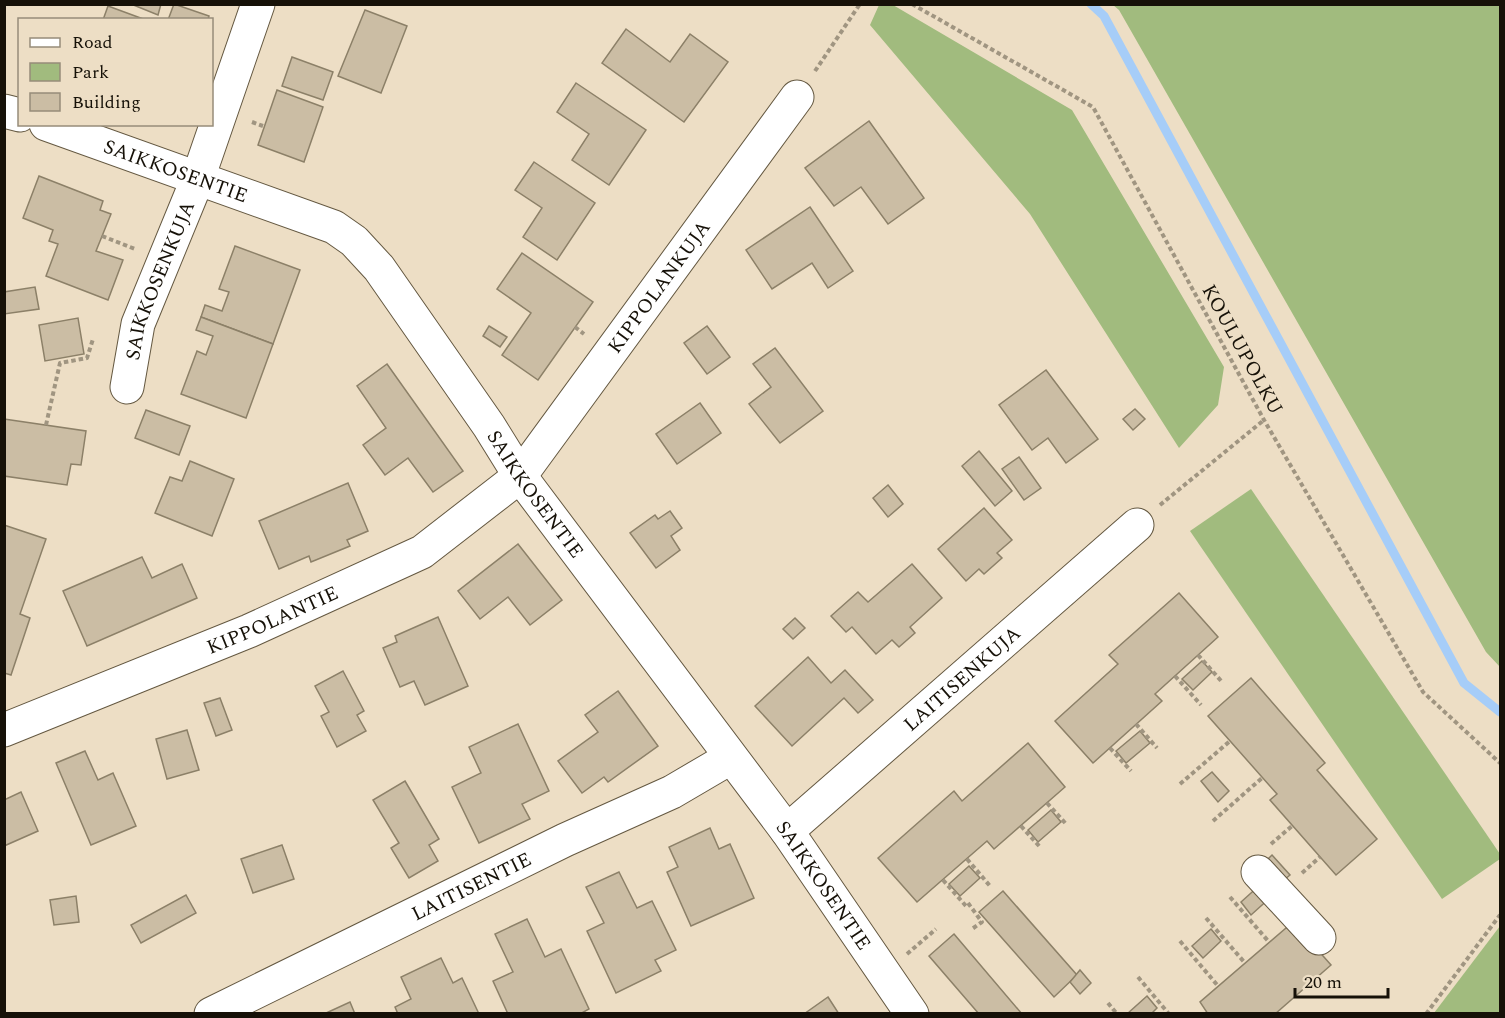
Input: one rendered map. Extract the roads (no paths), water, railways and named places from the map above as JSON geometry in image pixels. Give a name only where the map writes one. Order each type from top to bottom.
[{"type":"street","name":"SAIKKOSENKUJA","points":[[126,387],[138,324],[198,178],[258,4]]},
{"type":"street","name":"KIPPOLANKUJA","points":[[520,476],[797,97]]},
{"type":"street","name":"SAIKKOSENTIE","points":[[52,126],[334,227],[354,241],[379,268],[489,426],[520,476],[787,831],[912,1014]]},
{"type":"street","name":"KIPPOLANTIE","points":[[4,730],[249,631],[422,552],[520,476]]},
{"type":"street","name":"LAITISENKUJA","points":[[787,831],[1137,525]]},
{"type":"street","name":"LAITISENTIE","points":[[212,1014],[565,840],[672,792],[730,758]]},
{"type":"street","points":[[1258,872],[1319,938]]},
{"type":"waterway","points":[[1091,4],[1104,16],[1464,683],[1500,712]]}]
